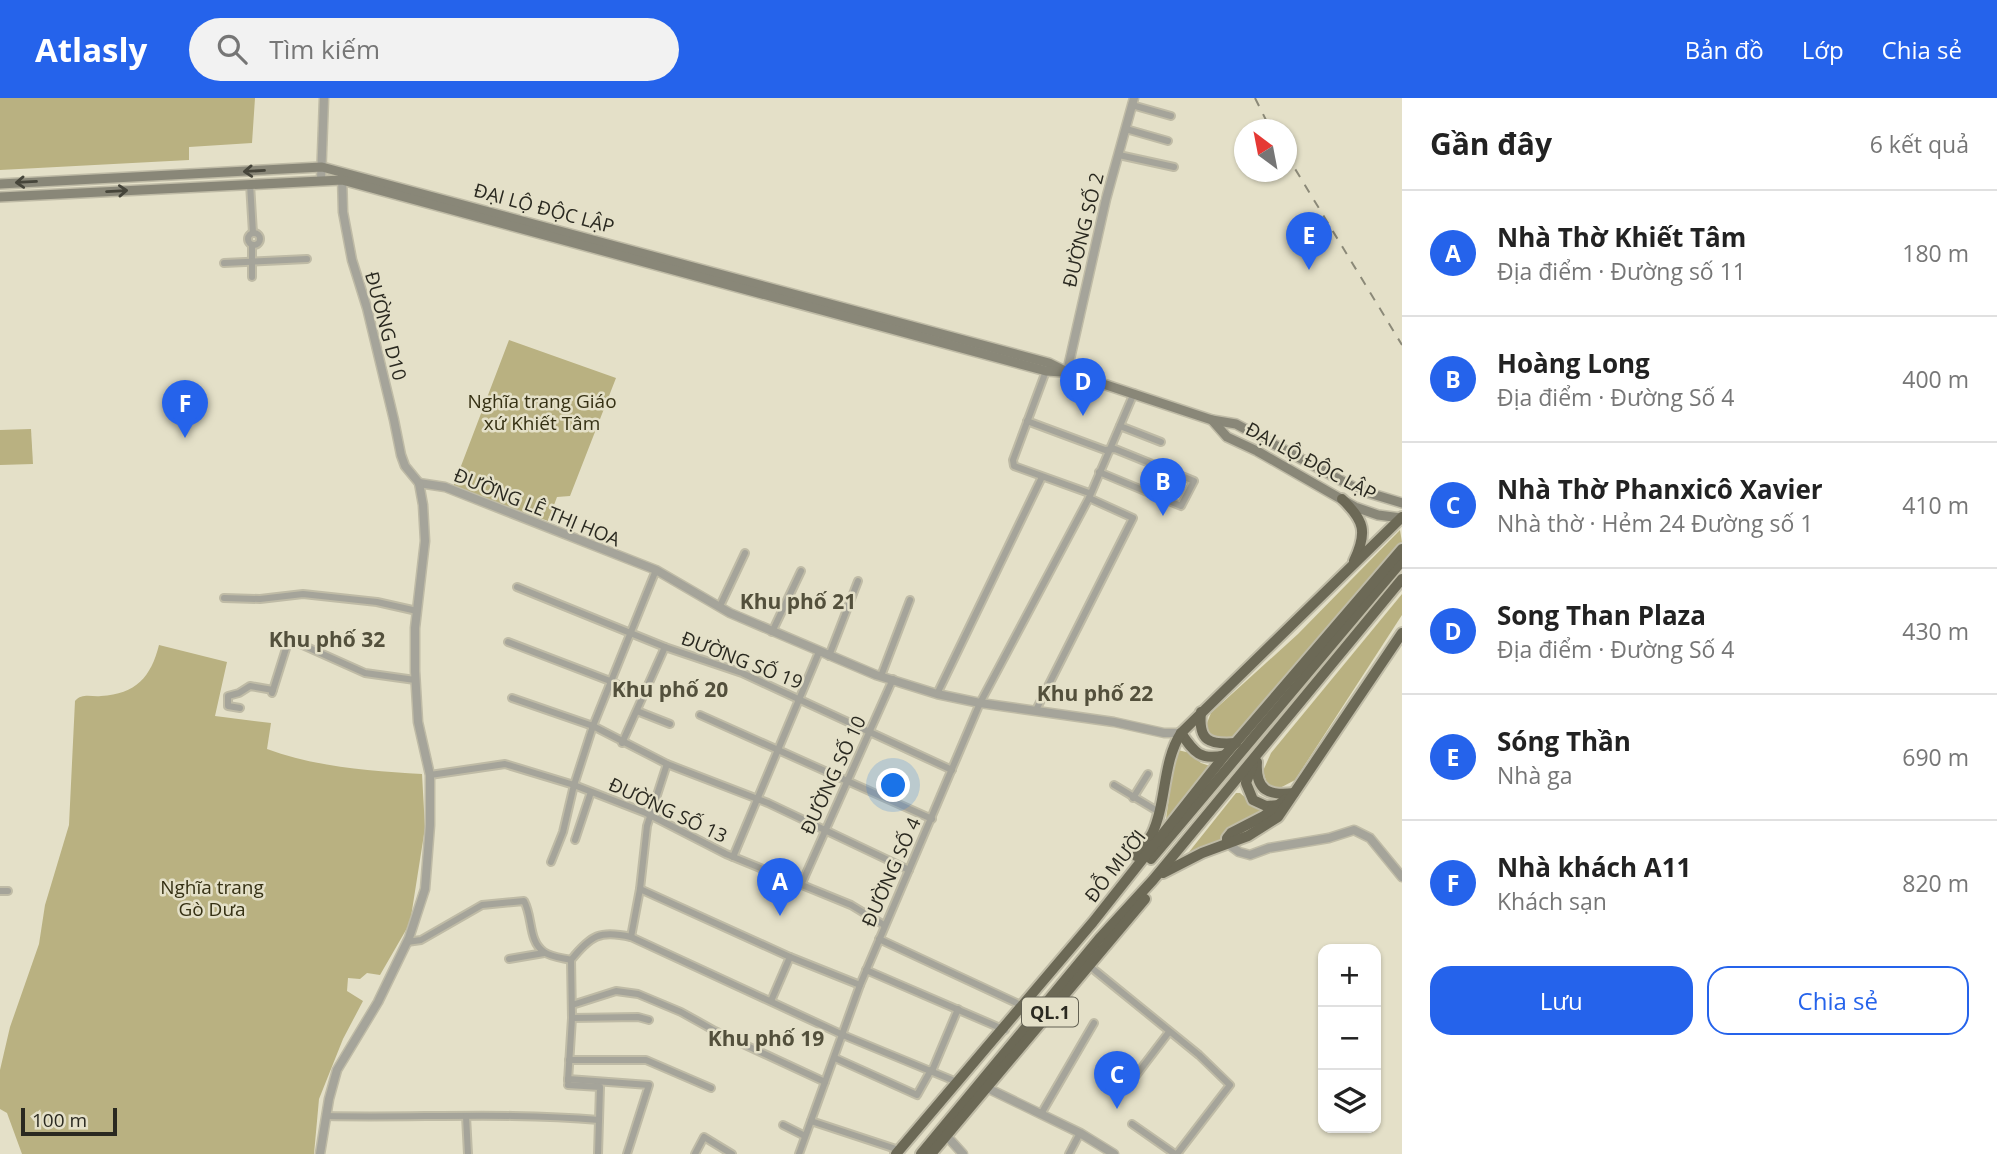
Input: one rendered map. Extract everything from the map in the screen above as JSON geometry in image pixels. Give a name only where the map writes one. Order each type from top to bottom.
[{"type":"highway","points":[[1342,499],[1357,514],[1363,536],[1349,570]]},
{"type":"highway","points":[[1089,935],[1096,912],[1152,834],[1168,764],[1181,733],[1402,518]]},
{"type":"highway","name":"QL.1","points":[[1369,609],[1402,549]]},
{"type":"highway","name":"QL.1","points":[[1369,609],[1402,561]]},
{"type":"highway","name":"QL.1","points":[[1369,609],[1402,579]]},
{"type":"highway","name":"QL.1","points":[[1369,609],[1402,590]]},
{"type":"highway","name":"ĐỖ MƯỜI","points":[[1023,1006],[1089,935],[1238,747],[1369,609]]},
{"type":"highway","name":"ĐỖ MƯỜI","points":[[931,1154],[982,1085],[1169,870],[1369,609]]},
{"type":"highway","points":[[1153,880],[1202,853],[1248,836],[1270,823],[1284,808],[1295,791],[1295,783],[1402,624]]},
{"type":"highway","points":[[1227,843],[1231,833],[1264,816],[1301,785],[1402,633]]},
{"type":"highway","points":[[1201,712],[1200,730],[1204,737],[1216,743],[1238,747]]},
{"type":"highway","points":[[1181,733],[1192,749],[1201,756],[1214,758],[1238,747]]},
{"type":"highway","name":"ĐỖ MƯỜI","points":[[900,1153],[1093,922],[1225,755]]},
{"type":"highway","points":[[1254,762],[1256,778],[1264,789],[1277,795],[1295,791]]},
{"type":"highway","points":[[1254,762],[1246,783],[1253,800],[1266,806],[1279,805]]},
{"type":"highway","name":"ĐỖ MƯỜI","points":[[1086,963],[1254,762]]},
{"type":"highway","name":"ĐỖ MƯỜI","points":[[900,1153],[957,1082],[1004,1030]]},
{"type":"highway","name":"ĐỖ MƯỜI","points":[[921,1154],[944,1133]]},
{"type":"main road","name":"ĐẠI LỘ ĐỘC LẬP","points":[[0,184],[322,167],[342,176],[1046,371],[1067,372]]},
{"type":"main road","name":"ĐẠI LỘ ĐỘC LẬP","points":[[0,197],[321,180],[342,176],[1049,363],[1067,372],[1212,420],[1236,424],[1359,490],[1402,503]]},
{"type":"main road","name":"ĐẠI LỘ ĐỘC LẬP","points":[[1212,420],[1227,437],[1342,499],[1370,513],[1402,518]]},
{"type":"street","points":[[321,180],[324,98]]},
{"type":"street","points":[[1133,102],[1171,116]]},
{"type":"street","name":"ĐƯỜNG SỐ 2","points":[[1067,372],[1104,204],[1133,102]]},
{"type":"street","points":[[1126,129],[1168,141]]},
{"type":"street","points":[[1119,155],[1174,167]]},
{"type":"street","name":"ĐƯỜNG D10","points":[[342,176],[343,212],[352,260],[376,345],[401,455],[405,466],[418,483]]},
{"type":"street","points":[[250,184],[253,233],[247,237],[252,245],[252,277]]},
{"type":"street","points":[[224,264],[307,259]]},
{"type":"street","points":[[1036,710],[1133,518],[1089,496],[1014,466],[1013,460],[1046,371]]},
{"type":"street","name":"ĐƯỜNG SỐ 4","points":[[799,1154],[884,925],[980,703],[1089,496],[1134,393]]},
{"type":"street","points":[[1027,421],[1105,450],[1115,449],[1194,481],[1181,506],[1099,472]]},
{"type":"street","points":[[1119,426],[1161,442]]},
{"type":"street","points":[[937,694],[1042,477]]},
{"type":"street","points":[[320,1154],[337,1070],[378,1002],[407,942],[425,889],[430,825],[430,775],[418,722],[415,680],[417,611],[425,541],[424,505],[418,483]]},
{"type":"street","name":"ĐƯỜNG LÊ THỊ HOA","points":[[418,483],[445,487],[656,570],[772,632],[881,676],[937,694],[980,703],[1114,722],[1164,733],[1181,733]]},
{"type":"street","points":[[720,606],[745,553]]},
{"type":"street","points":[[551,862],[563,832],[574,785],[593,726],[656,570]]},
{"type":"street","points":[[772,632],[801,571]]},
{"type":"street","points":[[829,656],[858,581]]},
{"type":"street","name":"ĐƯỜNG SỐ 19","points":[[517,587],[630,634],[742,673],[952,770]]},
{"type":"street","points":[[224,598],[260,599],[303,594],[364,600],[417,611]]},
{"type":"street","points":[[881,676],[910,600]]},
{"type":"street","points":[[240,708],[227,704],[230,695],[250,686],[273,692],[289,639],[365,673],[415,680]]},
{"type":"street","points":[[508,642],[643,696]]},
{"type":"street","points":[[622,743],[665,647]]},
{"type":"street","points":[[733,858],[819,652]]},
{"type":"street","name":"ĐƯỜNG SỐ 10","points":[[802,885],[893,679]]},
{"type":"street","points":[[512,698],[593,726],[667,764],[758,799],[909,870]]},
{"type":"street","points":[[637,711],[670,724]]},
{"type":"street","points":[[699,715],[932,819]]},
{"type":"street","name":"ĐƯỜNG SỐ 13","points":[[430,775],[505,764],[574,785],[650,815],[733,858],[851,905],[884,925]]},
{"type":"street","points":[[631,937],[647,826],[667,764]]},
{"type":"street","points":[[1133,798],[1148,774]]},
{"type":"street","points":[[1114,785],[1159,812]]},
{"type":"street","points":[[575,840],[591,792]]},
{"type":"street","points":[[1227,843],[1239,852],[1250,855],[1269,848],[1329,838],[1354,830],[1370,838],[1402,877]]},
{"type":"street","points":[[640,889],[790,957],[860,985]]},
{"type":"street","points":[[0,891],[8,891]]},
{"type":"street","points":[[407,942],[421,940],[482,905],[524,901],[533,938],[544,953]]},
{"type":"street","points":[[568,1082],[572,1018],[571,960],[582,946],[598,935],[614,933],[631,937],[844,1035],[957,1082]]},
{"type":"street","points":[[879,939],[1023,1006]]},
{"type":"street","points":[[509,960],[544,953],[571,960]]},
{"type":"street","points":[[771,1001],[790,957]]},
{"type":"street","points":[[1086,963],[1199,1055],[1230,1086],[1176,1154],[1132,1124]]},
{"type":"street","points":[[866,970],[1004,1030]]},
{"type":"street","points":[[572,1005],[616,991],[638,994],[825,1082]]},
{"type":"street","points":[[835,1058],[917,1096],[958,1009]]},
{"type":"street","points":[[572,1018],[638,1017],[649,1020]]},
{"type":"street","points":[[1041,1114],[1094,1023]]},
{"type":"street","points":[[1131,1082],[1169,1032]]},
{"type":"street","points":[[569,1060],[646,1060],[710,1088]]},
{"type":"street","points":[[568,1082],[649,1086],[627,1154]]},
{"type":"street","points":[[568,1082],[600,1087],[598,1154]]},
{"type":"street","points":[[982,1085],[1080,1133],[1114,1154]]},
{"type":"street","points":[[326,1116],[406,1118],[466,1115],[599,1120]]},
{"type":"street","points":[[466,1115],[468,1154]]},
{"type":"street","points":[[811,1121],[900,1153]]},
{"type":"street","points":[[783,1125],[805,1136]]},
{"type":"street","points":[[944,1133],[963,1154]]},
{"type":"street","points":[[1069,1154],[1080,1133]]},
{"type":"street","points":[[695,1154],[704,1137],[731,1154]]},
{"type":"green space","points":[[0,98],[255,98],[252,143],[189,147],[189,160],[0,170]]},
{"type":"green space","name":"Nghĩa trang Giáo xứ Khiết Tâm","points":[[509,340],[616,378],[570,496],[557,497],[548,521],[453,487]]},
{"type":"green space","points":[[31,429],[33,464],[0,465],[0,430]]},
{"type":"green space","points":[[1400,530],[1402,542],[1253,720],[1224,742],[1207,734],[1211,713],[1298,634]]},
{"type":"green space","points":[[1402,594],[1402,615],[1295,780],[1278,789],[1267,784],[1263,771],[1271,753]]},
{"type":"green space","name":"Nghĩa trang Gò Dưa","points":[[159,645],[227,662],[215,716],[271,723],[267,749],[324,764],[422,774],[425,828],[410,923],[380,975],[367,973],[360,979],[348,978],[347,991],[363,1001],[343,1039],[319,1099],[314,1154],[22,1154],[7,1113],[0,1109],[0,1070],[10,1027],[39,944],[45,905],[69,825],[75,701],[84,696],[113,695],[133,687],[146,675]]},
{"type":"green space","points":[[1178,750],[1190,753],[1201,763],[1213,767],[1165,827],[1174,760]]},
{"type":"green space","points":[[1236,793],[1268,812],[1223,840],[1189,852]]},
{"type":"railway","points":[[1255,98],[1266,119]]},
{"type":"railway","points":[[1297,172],[1402,345]]},
{"type":"place","name":"Sóng Thần","points":[[1309,270]]},
{"type":"place","name":"Song Than Plaza","points":[[1083,416]]},
{"type":"place","name":"Nhà khách A11","points":[[185,438]]},
{"type":"place","name":"Hoàng Long","points":[[1163,516]]},
{"type":"place","name":"Nhà Thờ Khiết Tâm","points":[[780,916]]},
{"type":"place","name":"Nhà Thờ Phanxicô Xavier","points":[[1117,1109]]},
{"type":"district","name":"Khu phố 21","points":[[798,601]]},
{"type":"district","name":"Khu phố 32","points":[[327,639]]},
{"type":"district","name":"Khu phố 20","points":[[670,689]]},
{"type":"district","name":"Khu phố 22","points":[[1095,693]]},
{"type":"district","name":"Khu phố 19","points":[[766,1038]]}]
